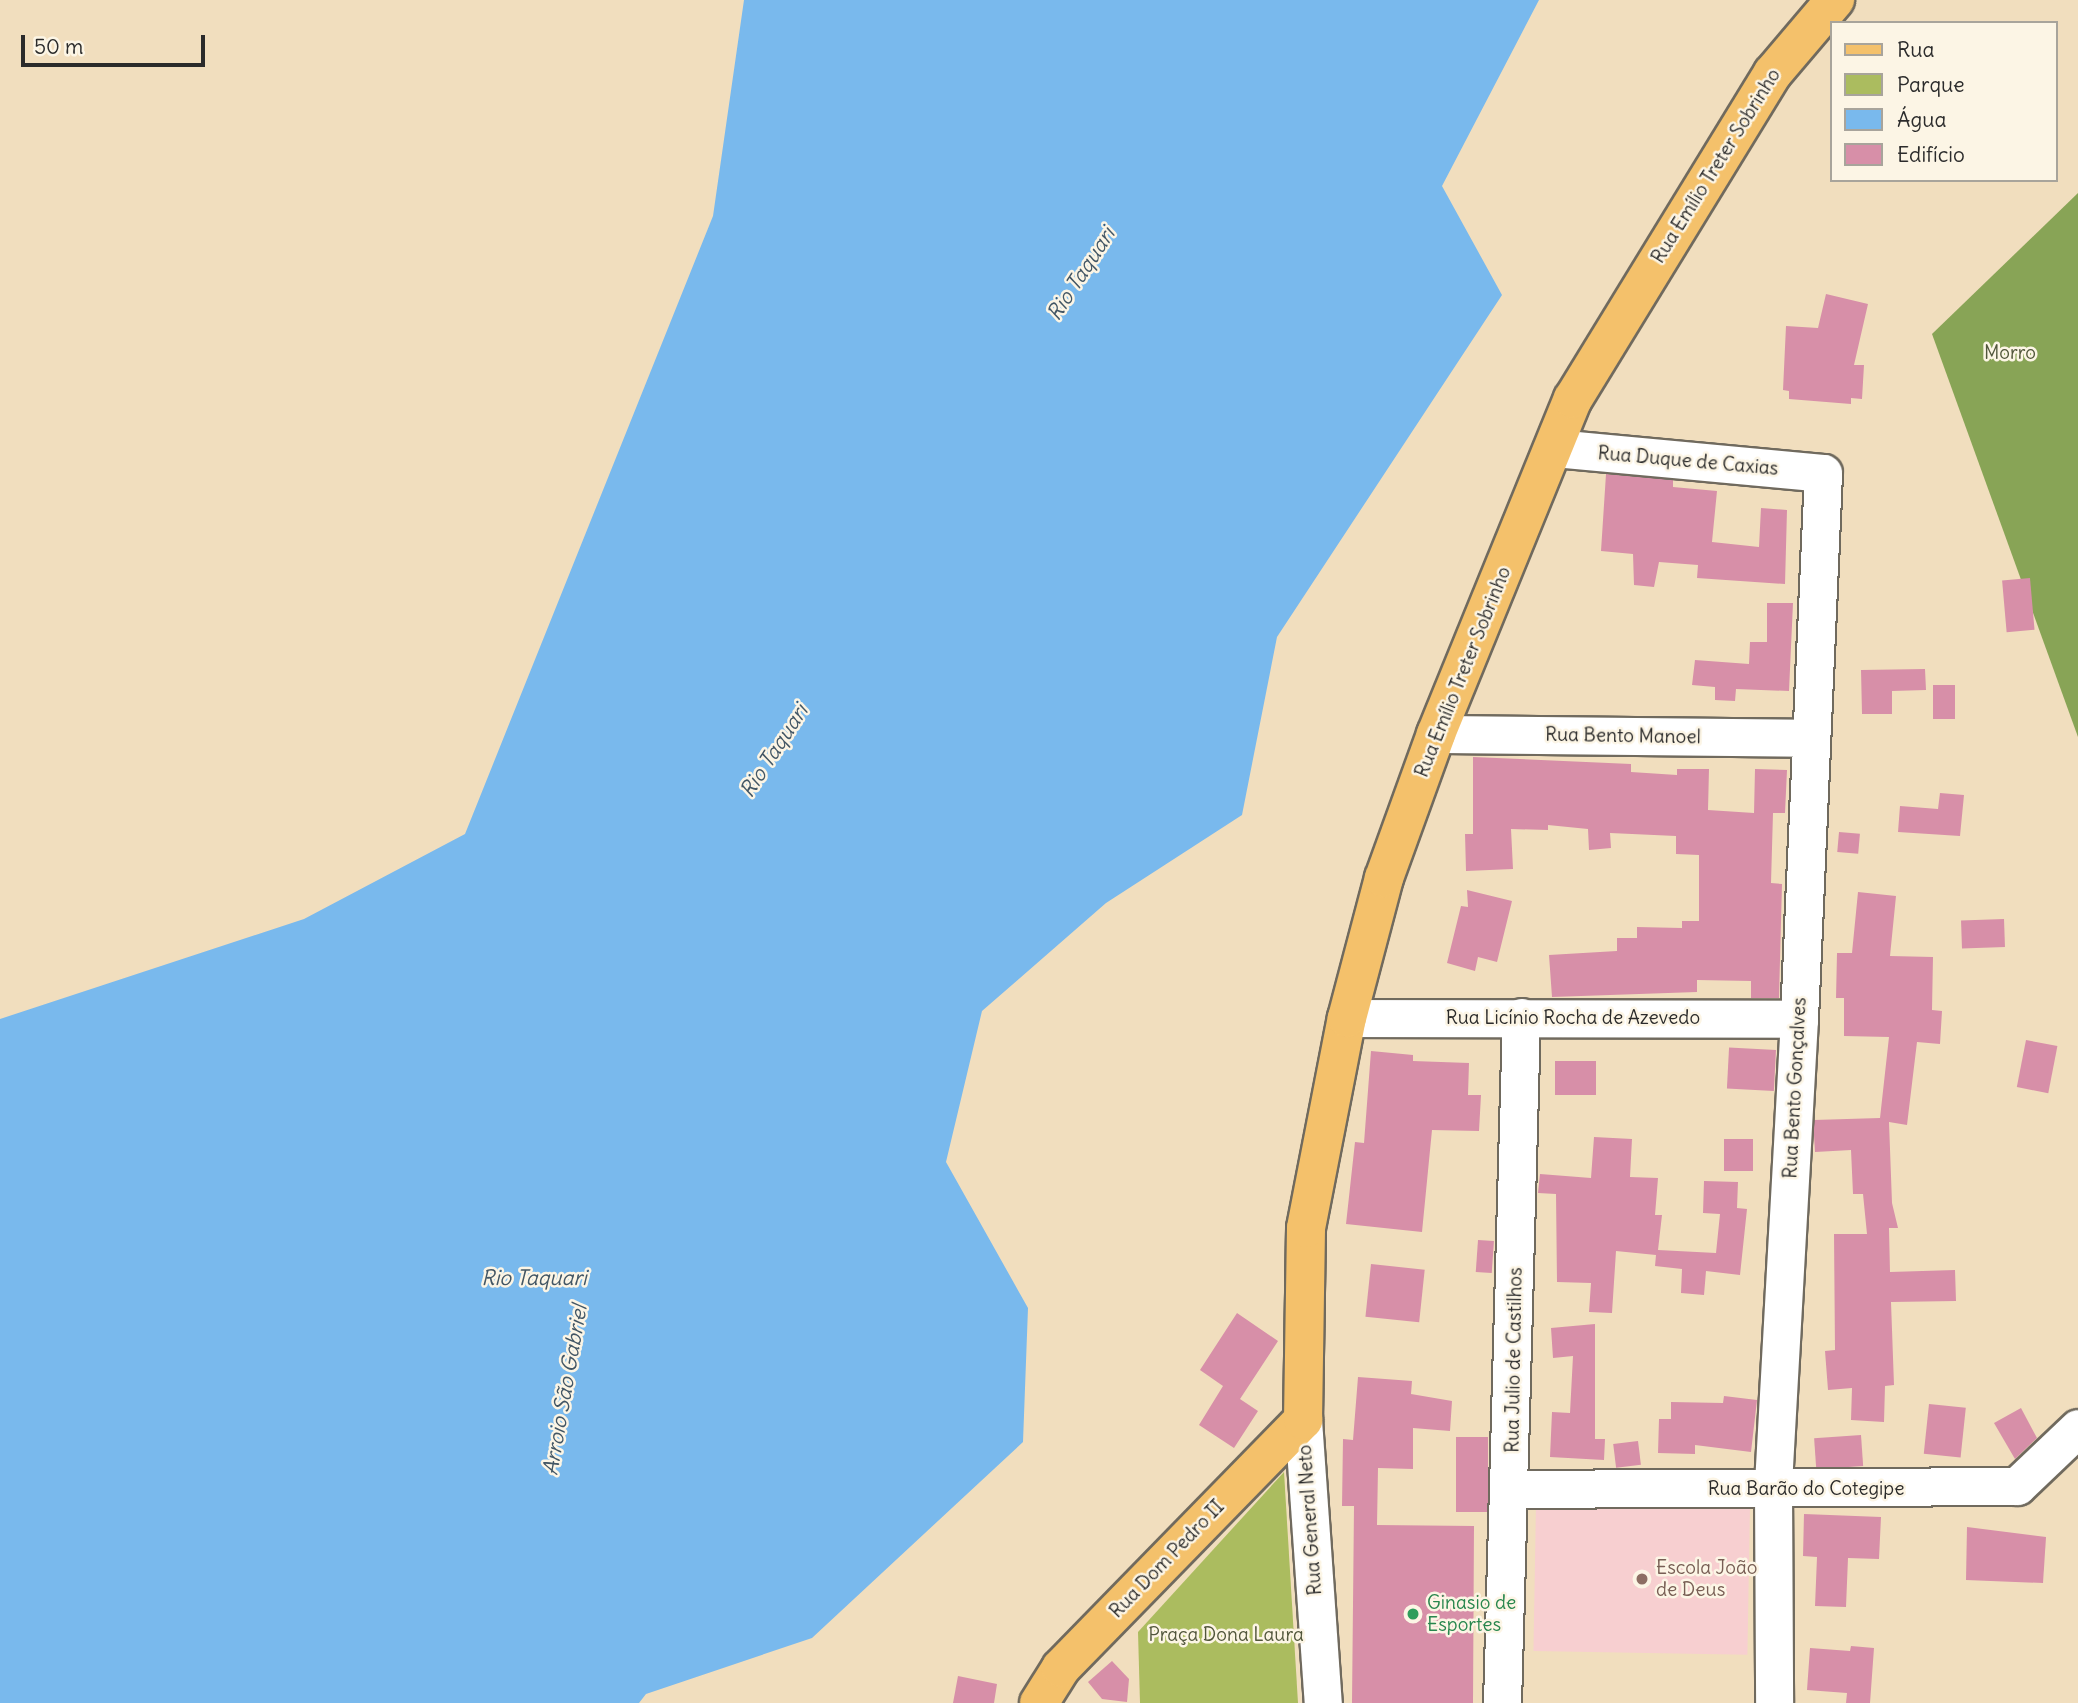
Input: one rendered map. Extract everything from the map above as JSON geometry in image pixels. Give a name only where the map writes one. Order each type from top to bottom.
[{"type":"main road","name":"Rua Emílio Treter Sobrinho","points":[[1303,1420],[1306,1228],[1347,1018],[1384,877],[1436,733],[1573,399],[1717,160],[1773,73],[1835,0]]},
{"type":"main road","name":"Rua Dom Pedro II","points":[[1039,1703],[1061,1668],[1303,1420]]},
{"type":"street","name":"Rua Duque de Caxias","points":[[1554,448],[1823,473]]},
{"type":"street","name":"Rua Bento Gonçalves","points":[[1774,1703],[1773,1488],[1799,1018],[1823,473]]},
{"type":"street","name":"Rua Bento Manoel","points":[[1436,733],[1810,738]]},
{"type":"street","name":"Rua Julio de Castilhos","points":[[1502,1703],[1511,1489],[1521,1017]]},
{"type":"street","name":"Rua Licínio Rocha de Azevedo","points":[[1347,1018],[1799,1018]]},
{"type":"street","name":"Rua General Neto","points":[[1303,1420],[1323,1703]]},
{"type":"street","name":"Rua Barão do Cotegipe","points":[[1511,1489],[2017,1486],[2078,1428]]},
{"type":"shaded area","name":"Escola João de Deus","points":[[1536,1504],[1750,1508],[1747,1655],[1533,1651]]},
{"type":"green space","name":"Morro","points":[[2078,193],[2078,737],[1932,334]]},
{"type":"green space","name":"Praça Dona Laura","points":[[1284,1472],[1298,1703],[1140,1703],[1138,1632]]},
{"type":"water","name":"Rio Taquari","points":[[744,0],[1539,0],[1442,186],[1502,295],[1277,637],[1242,815],[1106,903],[982,1011],[946,1162],[1028,1308],[1023,1442],[812,1638],[646,1694],[639,1703],[0,1703],[0,1019],[304,919],[465,834],[713,216]]},
{"type":"building","points":[[1826,294],[1868,304],[1854,365],[1864,365],[1862,399],[1851,398],[1851,404],[1789,399],[1789,391],[1783,390],[1786,326],[1818,328]]},
{"type":"building","points":[[1606,474],[1673,480],[1673,487],[1717,491],[1712,542],[1759,547],[1761,508],[1787,510],[1785,584],[1697,578],[1698,565],[1659,562],[1654,587],[1634,585],[1633,554],[1601,551]]},
{"type":"building","points":[[2030,578],[2035,630],[2007,632],[2002,580]]},
{"type":"building","points":[[1767,603],[1793,603],[1789,691],[1736,689],[1735,701],[1715,700],[1715,687],[1692,685],[1695,660],[1749,664],[1750,642],[1767,642]]},
{"type":"building","points":[[1925,669],[1926,690],[1892,691],[1892,714],[1862,714],[1861,670]]},
{"type":"building","points":[[1933,685],[1955,685],[1955,719],[1933,719]]},
{"type":"building","points":[[1473,757],[1631,764],[1631,772],[1677,775],[1677,769],[1709,769],[1708,810],[1754,813],[1755,769],[1787,770],[1785,813],[1773,813],[1771,883],[1782,884],[1779,998],[1751,998],[1751,981],[1697,980],[1697,992],[1552,997],[1549,955],[1617,951],[1617,938],[1637,938],[1637,927],[1682,928],[1682,921],[1699,921],[1699,855],[1676,854],[1676,836],[1610,833],[1611,848],[1589,850],[1588,829],[1548,825],[1548,830],[1511,829],[1513,869],[1466,871],[1465,834],[1473,834]]},
{"type":"building","points":[[1940,793],[1964,795],[1960,836],[1898,832],[1900,806],[1938,809]]},
{"type":"building","points":[[1839,832],[1860,834],[1858,854],[1837,852]]},
{"type":"building","points":[[1467,890],[1512,901],[1497,962],[1478,957],[1475,971],[1447,963],[1461,906],[1468,907]]},
{"type":"building","points":[[1858,892],[1896,896],[1890,956],[1933,957],[1932,1010],[1942,1011],[1940,1044],[1917,1042],[1907,1125],[1889,1122],[1892,1203],[1898,1228],[1889,1228],[1890,1272],[1955,1270],[1956,1301],[1891,1302],[1894,1385],[1885,1386],[1884,1422],[1851,1420],[1852,1388],[1828,1390],[1825,1351],[1835,1350],[1834,1234],[1867,1234],[1863,1194],[1853,1194],[1851,1150],[1815,1152],[1814,1135],[1814,1120],[1880,1118],[1889,1037],[1844,1036],[1844,998],[1836,998],[1837,953],[1852,953]]},
{"type":"building","points":[[2004,919],[2005,947],[1962,948],[1961,921]]},
{"type":"building","points":[[2026,1040],[2057,1046],[2048,1093],[2017,1087]]},
{"type":"building","points":[[1729,1048],[1776,1050],[1774,1091],[1727,1088]]},
{"type":"building","points":[[1371,1051],[1413,1055],[1413,1061],[1469,1063],[1468,1095],[1481,1095],[1479,1131],[1432,1130],[1422,1232],[1346,1224],[1355,1142],[1364,1143]]},
{"type":"building","points":[[1555,1061],[1596,1061],[1596,1095],[1555,1095]]},
{"type":"building","points":[[1594,1137],[1632,1139],[1630,1177],[1658,1178],[1655,1215],[1662,1215],[1658,1250],[1716,1253],[1720,1214],[1703,1213],[1704,1181],[1738,1182],[1737,1208],[1747,1209],[1740,1275],[1706,1271],[1704,1295],[1681,1293],[1682,1269],[1655,1266],[1656,1255],[1616,1251],[1612,1313],[1589,1312],[1591,1283],[1557,1282],[1556,1194],[1538,1193],[1540,1174],[1591,1178]]},
{"type":"building","points":[[1724,1139],[1753,1139],[1753,1171],[1724,1171]]},
{"type":"building","points":[[1478,1240],[1494,1241],[1492,1273],[1476,1272]]},
{"type":"building","points":[[1371,1264],[1425,1270],[1419,1322],[1365,1317]]},
{"type":"building","points":[[1237,1313],[1278,1341],[1240,1399],[1258,1411],[1234,1448],[1199,1425],[1223,1386],[1200,1370]]},
{"type":"building","points":[[1595,1324],[1595,1439],[1605,1439],[1604,1460],[1550,1457],[1552,1412],[1570,1413],[1573,1356],[1553,1358],[1551,1328]]},
{"type":"building","name":"Ginasio de Esportes","points":[[1358,1377],[1412,1381],[1411,1394],[1452,1401],[1450,1431],[1413,1428],[1413,1469],[1378,1468],[1377,1525],[1474,1526],[1473,1703],[1352,1703],[1354,1506],[1342,1506],[1343,1439],[1353,1440]]},
{"type":"building","points":[[1724,1396],[1757,1400],[1751,1452],[1695,1445],[1695,1454],[1658,1453],[1659,1419],[1671,1419],[1671,1402],[1723,1403]]},
{"type":"building","points":[[1929,1404],[1966,1408],[1961,1458],[1924,1454]]},
{"type":"building","points":[[2021,1408],[2037,1438],[2015,1459],[1994,1423]]},
{"type":"building","points":[[1861,1435],[1863,1466],[1816,1469],[1814,1438]]},
{"type":"building","points":[[1456,1437],[1488,1437],[1488,1512],[1456,1512]]},
{"type":"building","points":[[1638,1441],[1641,1465],[1616,1468],[1613,1444]]},
{"type":"building","points":[[1804,1514],[1881,1517],[1879,1559],[1848,1558],[1846,1607],[1815,1606],[1817,1557],[1803,1556]]},
{"type":"building","points":[[1967,1527],[2046,1537],[2043,1583],[1966,1580]]},
{"type":"building","points":[[1851,1646],[1874,1648],[1870,1703],[1846,1703],[1847,1693],[1807,1690],[1810,1648],[1850,1651]]},
{"type":"building","points":[[1112,1661],[1129,1679],[1127,1702],[1102,1699],[1088,1682]]},
{"type":"building","points":[[958,1676],[997,1684],[994,1703],[953,1703]]},
{"type":"place","name":"Escola João de Deus","points":[[1642,1579]]},
{"type":"place","name":"Ginasio de Esportes","points":[[1413,1614]]},
{"type":"water label","name":"Arroio São Gabriel","points":[[565,1390]]}]
